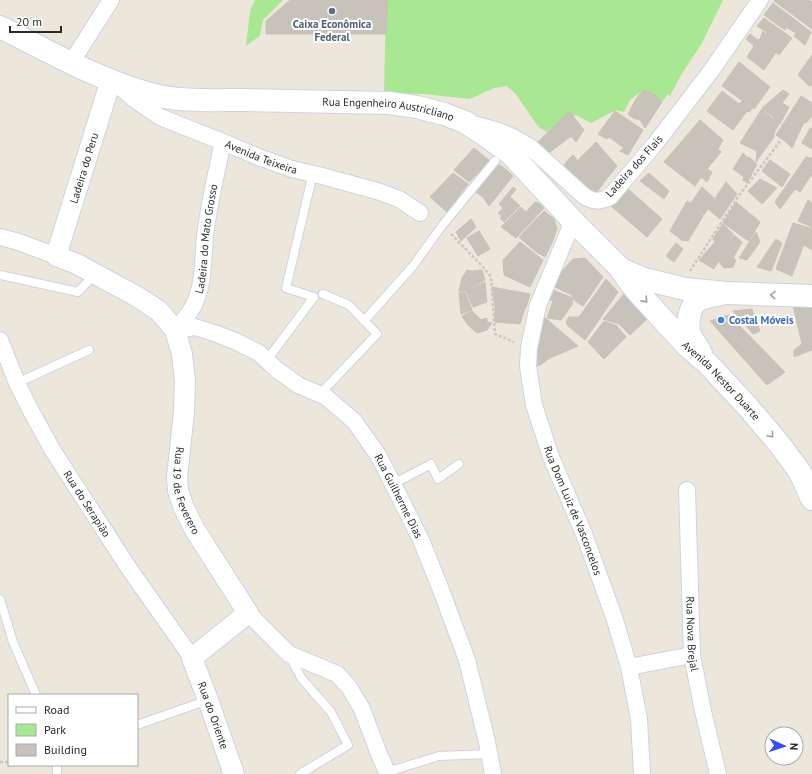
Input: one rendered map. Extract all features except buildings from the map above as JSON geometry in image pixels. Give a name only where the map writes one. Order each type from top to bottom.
[{"type":"main road","name":"Rua Engenheiro Austricliano","points":[[0,27],[71,63],[111,80],[148,93],[171,98],[203,100],[389,103],[417,107],[444,114],[465,122],[512,154],[573,221],[621,269],[644,279],[679,288],[727,294],[812,296]]},
{"type":"main road","name":"Avenida Nestor Duarte","points":[[621,269],[635,289],[687,346],[708,364],[748,407],[780,445],[800,472],[812,499]]},
{"type":"main road","name":"Rua Engenheiro Austricliano","points":[[708,364],[689,331],[689,318],[692,308],[699,300],[710,296],[727,294]]},
{"type":"street","points":[[71,63],[111,0]]},
{"type":"street","name":"Ladeira dos Flais","points":[[465,122],[500,131],[515,138],[530,147],[584,196],[596,201],[603,200],[610,197],[655,144],[710,71],[760,0]]},
{"type":"street","name":"Avenida Teixeira","points":[[111,80],[138,102],[160,117],[292,169],[377,190],[399,199],[420,213]]},
{"type":"street","name":"Ladeira do Peru","points":[[56,256],[111,80]]},
{"type":"street","name":"Ladeira do Mato Grosso","points":[[175,330],[192,310],[202,278],[210,200],[222,142]]},
{"type":"street","name":"Rua Dom Luiz de Vasconcelos","points":[[573,221],[538,305],[529,348],[528,366],[534,405],[551,457],[584,534],[614,617],[629,667],[639,719],[642,774]]},
{"type":"street","name":"Rua 19 de Feverero","points":[[0,236],[77,264],[136,296],[159,312],[175,330],[182,354],[185,381],[184,412],[177,477],[178,490],[183,506],[195,530],[248,613],[289,654],[338,674],[350,686],[362,709],[387,773]]},
{"type":"street","points":[[562,249],[591,238]]},
{"type":"street","name":"Rua Guilherme Dias","points":[[175,330],[194,327],[236,341],[258,353],[276,369],[298,384],[326,397],[354,421],[378,455],[420,540],[467,660],[488,742],[493,774]]},
{"type":"street","name":"Rua do Serapião","points":[[0,340],[17,383],[53,451],[128,567],[192,658]]},
{"type":"street","name":"Rua Nova Brejal","points":[[687,490],[692,655],[718,774]]},
{"type":"street","points":[[192,658],[248,613]]},
{"type":"street","points":[[629,667],[692,655]]},
{"type":"street","name":"Rua do Oriente","points":[[192,658],[234,774]]},
{"type":"lane","points":[[364,321],[413,266],[495,161]]},
{"type":"lane","points":[[267,360],[314,297],[286,288],[313,173]]},
{"type":"lane","points":[[0,275],[78,292],[95,274]]},
{"type":"lane","points":[[320,394],[377,334],[349,305],[323,294]]},
{"type":"lane","points":[[17,383],[88,350]]},
{"type":"lane","points":[[393,484],[431,464],[438,479],[459,464]]},
{"type":"lane","points":[[0,599],[13,642],[36,694]]},
{"type":"lane","points":[[289,654],[302,679],[331,712],[348,745],[300,774]]},
{"type":"lane","points":[[138,725],[208,700]]},
{"type":"lane","points":[[387,773],[439,756],[489,754]]},
{"type":"path","points":[[679,288],[738,197],[781,140]]},
{"type":"path","points":[[442,227],[455,238],[491,277],[495,334],[529,348]]},
{"type":"green space","points":[[255,0],[283,0],[263,20],[260,36],[246,46],[250,11]]},
{"type":"green space","points":[[386,0],[723,0],[702,43],[681,75],[670,96],[668,94],[662,102],[643,90],[630,100],[624,112],[616,110],[591,123],[576,115],[560,121],[547,132],[537,125],[515,93],[507,86],[494,88],[470,99],[424,94],[384,93]]},
{"type":"place","name":"Caixa Econômica Federal","points":[[332,11]]},
{"type":"place","name":"Costal Móveis","points":[[721,320]]}]
